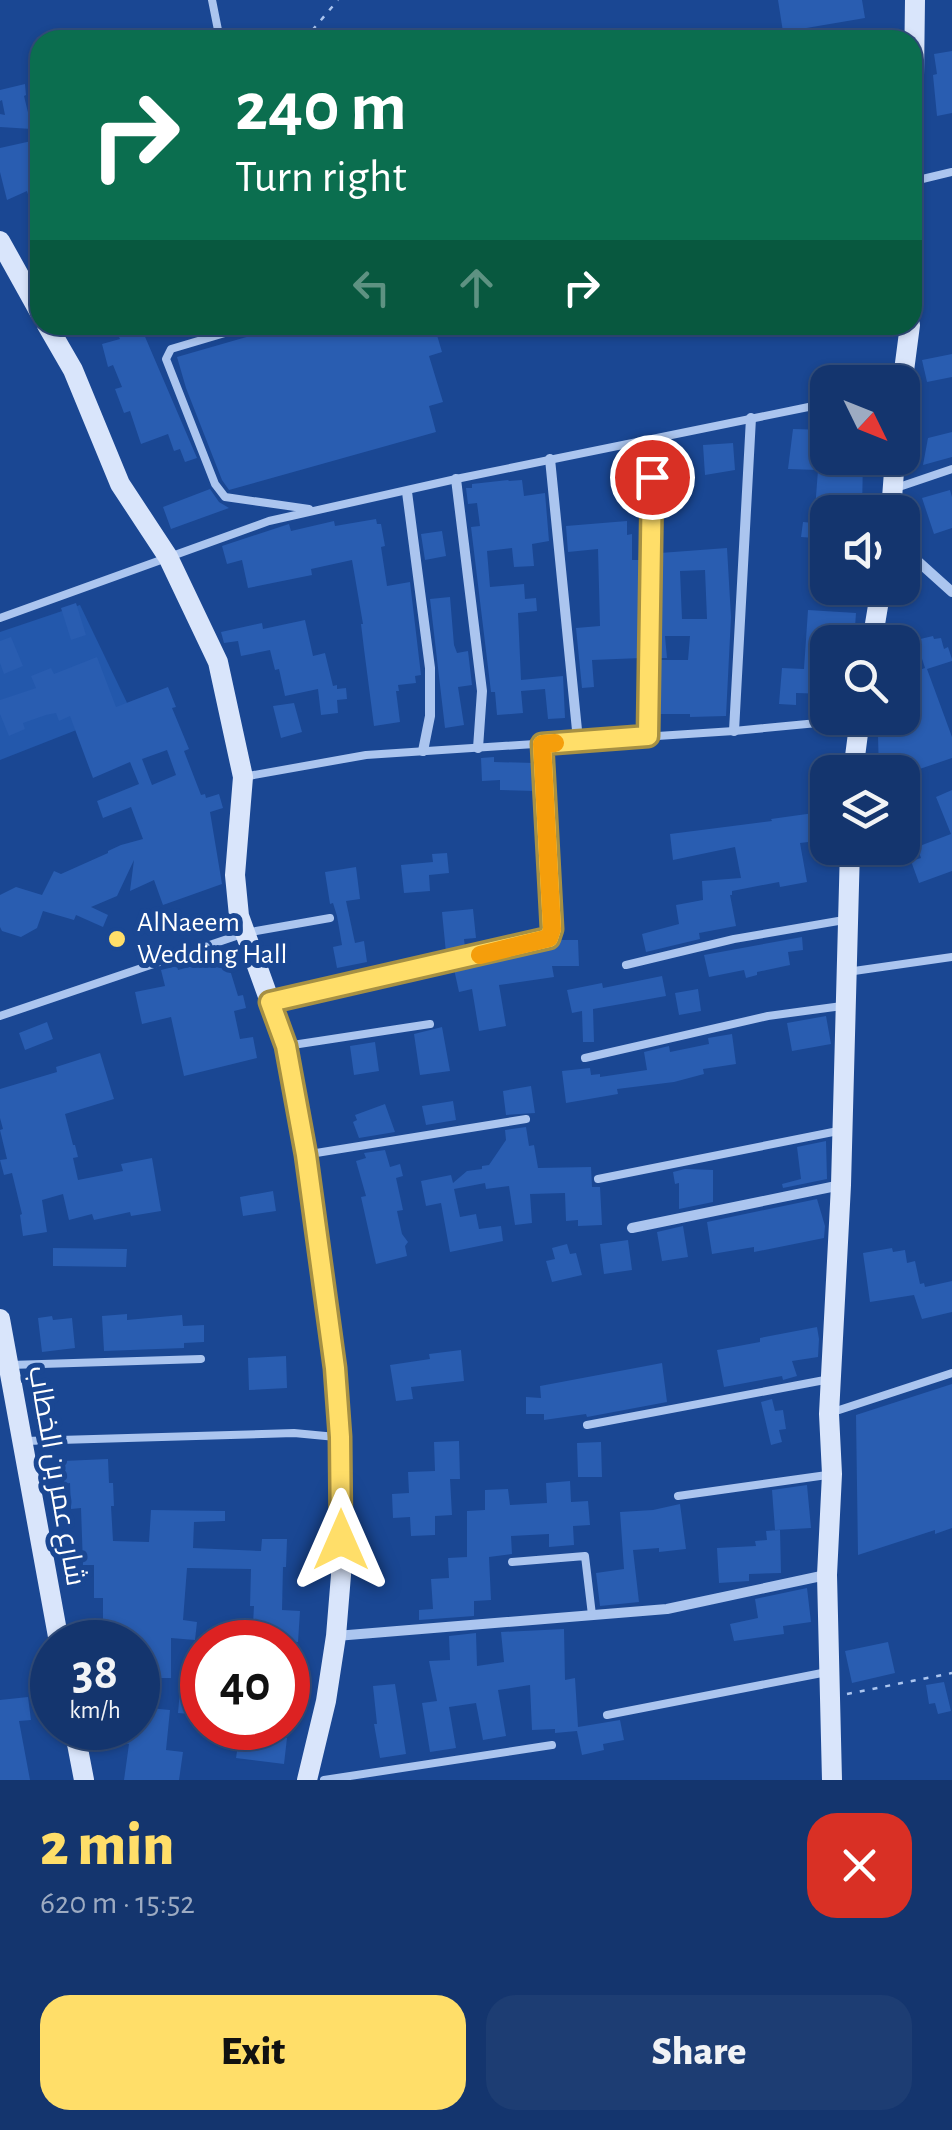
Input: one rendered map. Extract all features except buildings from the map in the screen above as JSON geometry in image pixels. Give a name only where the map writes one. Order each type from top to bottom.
[{"type":"street","points":[[915,0],[915,30]]},
{"type":"street","points":[[0,241],[7,270],[30,300]]},
{"type":"street","points":[[53,335],[73,370],[120,484],[168,558],[218,662],[243,777],[235,874],[239,916],[286,1046],[306,1155],[335,1368],[340,1437],[341,1575],[336,1636],[326,1701],[307,1780]]},
{"type":"street","points":[[905,365],[909,335]]},
{"type":"street","points":[[734,731],[752,418]]},
{"type":"street","points":[[648,736],[653,440]]},
{"type":"street","points":[[550,459],[578,740]]},
{"type":"street","points":[[892,495],[893,475]]},
{"type":"street","points":[[456,478],[482,690],[478,748]]},
{"type":"street","points":[[406,492],[430,668],[430,716],[422,752]]},
{"type":"street","points":[[920,563],[952,592]]},
{"type":"street","points":[[270,1002],[549,938],[552,929],[542,744]]},
{"type":"street","points":[[832,1780],[827,1575],[832,1474],[829,1414],[841,1185],[850,865]]},
{"type":"street","points":[[632,1228],[841,1185]]},
{"type":"street","name":"شارع عمر بن الخطاب","points":[[0,1319],[55,1620]]},
{"type":"street","points":[[336,1636],[667,1609],[827,1575]]},
{"type":"street","points":[[78,1750],[84,1780]]},
{"type":"lane","points":[[212,0],[218,30]]},
{"type":"lane","points":[[922,179],[952,172]]},
{"type":"lane","points":[[218,335],[171,349],[166,359],[215,484],[225,497],[318,510]]},
{"type":"lane","points":[[0,618],[269,521],[456,478],[810,407]]},
{"type":"lane","points":[[892,490],[952,469]]},
{"type":"lane","points":[[243,777],[366,754],[810,723]]},
{"type":"lane","points":[[0,1016],[245,933],[330,918]]},
{"type":"lane","points":[[626,965],[734,939],[849,920]]},
{"type":"lane","points":[[847,972],[952,957]]},
{"type":"lane","points":[[585,1058],[768,1016],[846,1005]]},
{"type":"lane","points":[[286,1046],[430,1024]]},
{"type":"lane","points":[[306,1155],[526,1119]]},
{"type":"lane","points":[[598,1179],[842,1130]]},
{"type":"lane","points":[[8,1366],[201,1359]]},
{"type":"lane","points":[[829,1414],[952,1372]]},
{"type":"lane","points":[[587,1425],[830,1378]]},
{"type":"lane","points":[[22,1441],[294,1433],[340,1437]]},
{"type":"lane","points":[[678,1496],[832,1474]]},
{"type":"lane","points":[[512,1562],[584,1556],[592,1615]]},
{"type":"lane","points":[[607,1716],[832,1671]]},
{"type":"lane","points":[[324,1780],[552,1744]]},
{"type":"path","points":[[312,30],[338,0]]},
{"type":"path","points":[[831,1696],[952,1674]]},
{"type":"shaded area","points":[[80,605],[130,709],[0,760],[0,632]]},
{"type":"slow traffic","points":[[480,955],[549,938],[552,929],[542,744],[555,743]]},
{"type":"place","name":"AlNaeem Wedding Hall","points":[[117,939]]},
{"type":"route","points":[[341,1540],[335,1368],[306,1155],[286,1046],[270,1002],[549,938],[552,929],[542,744],[648,736],[652,477]]}]
